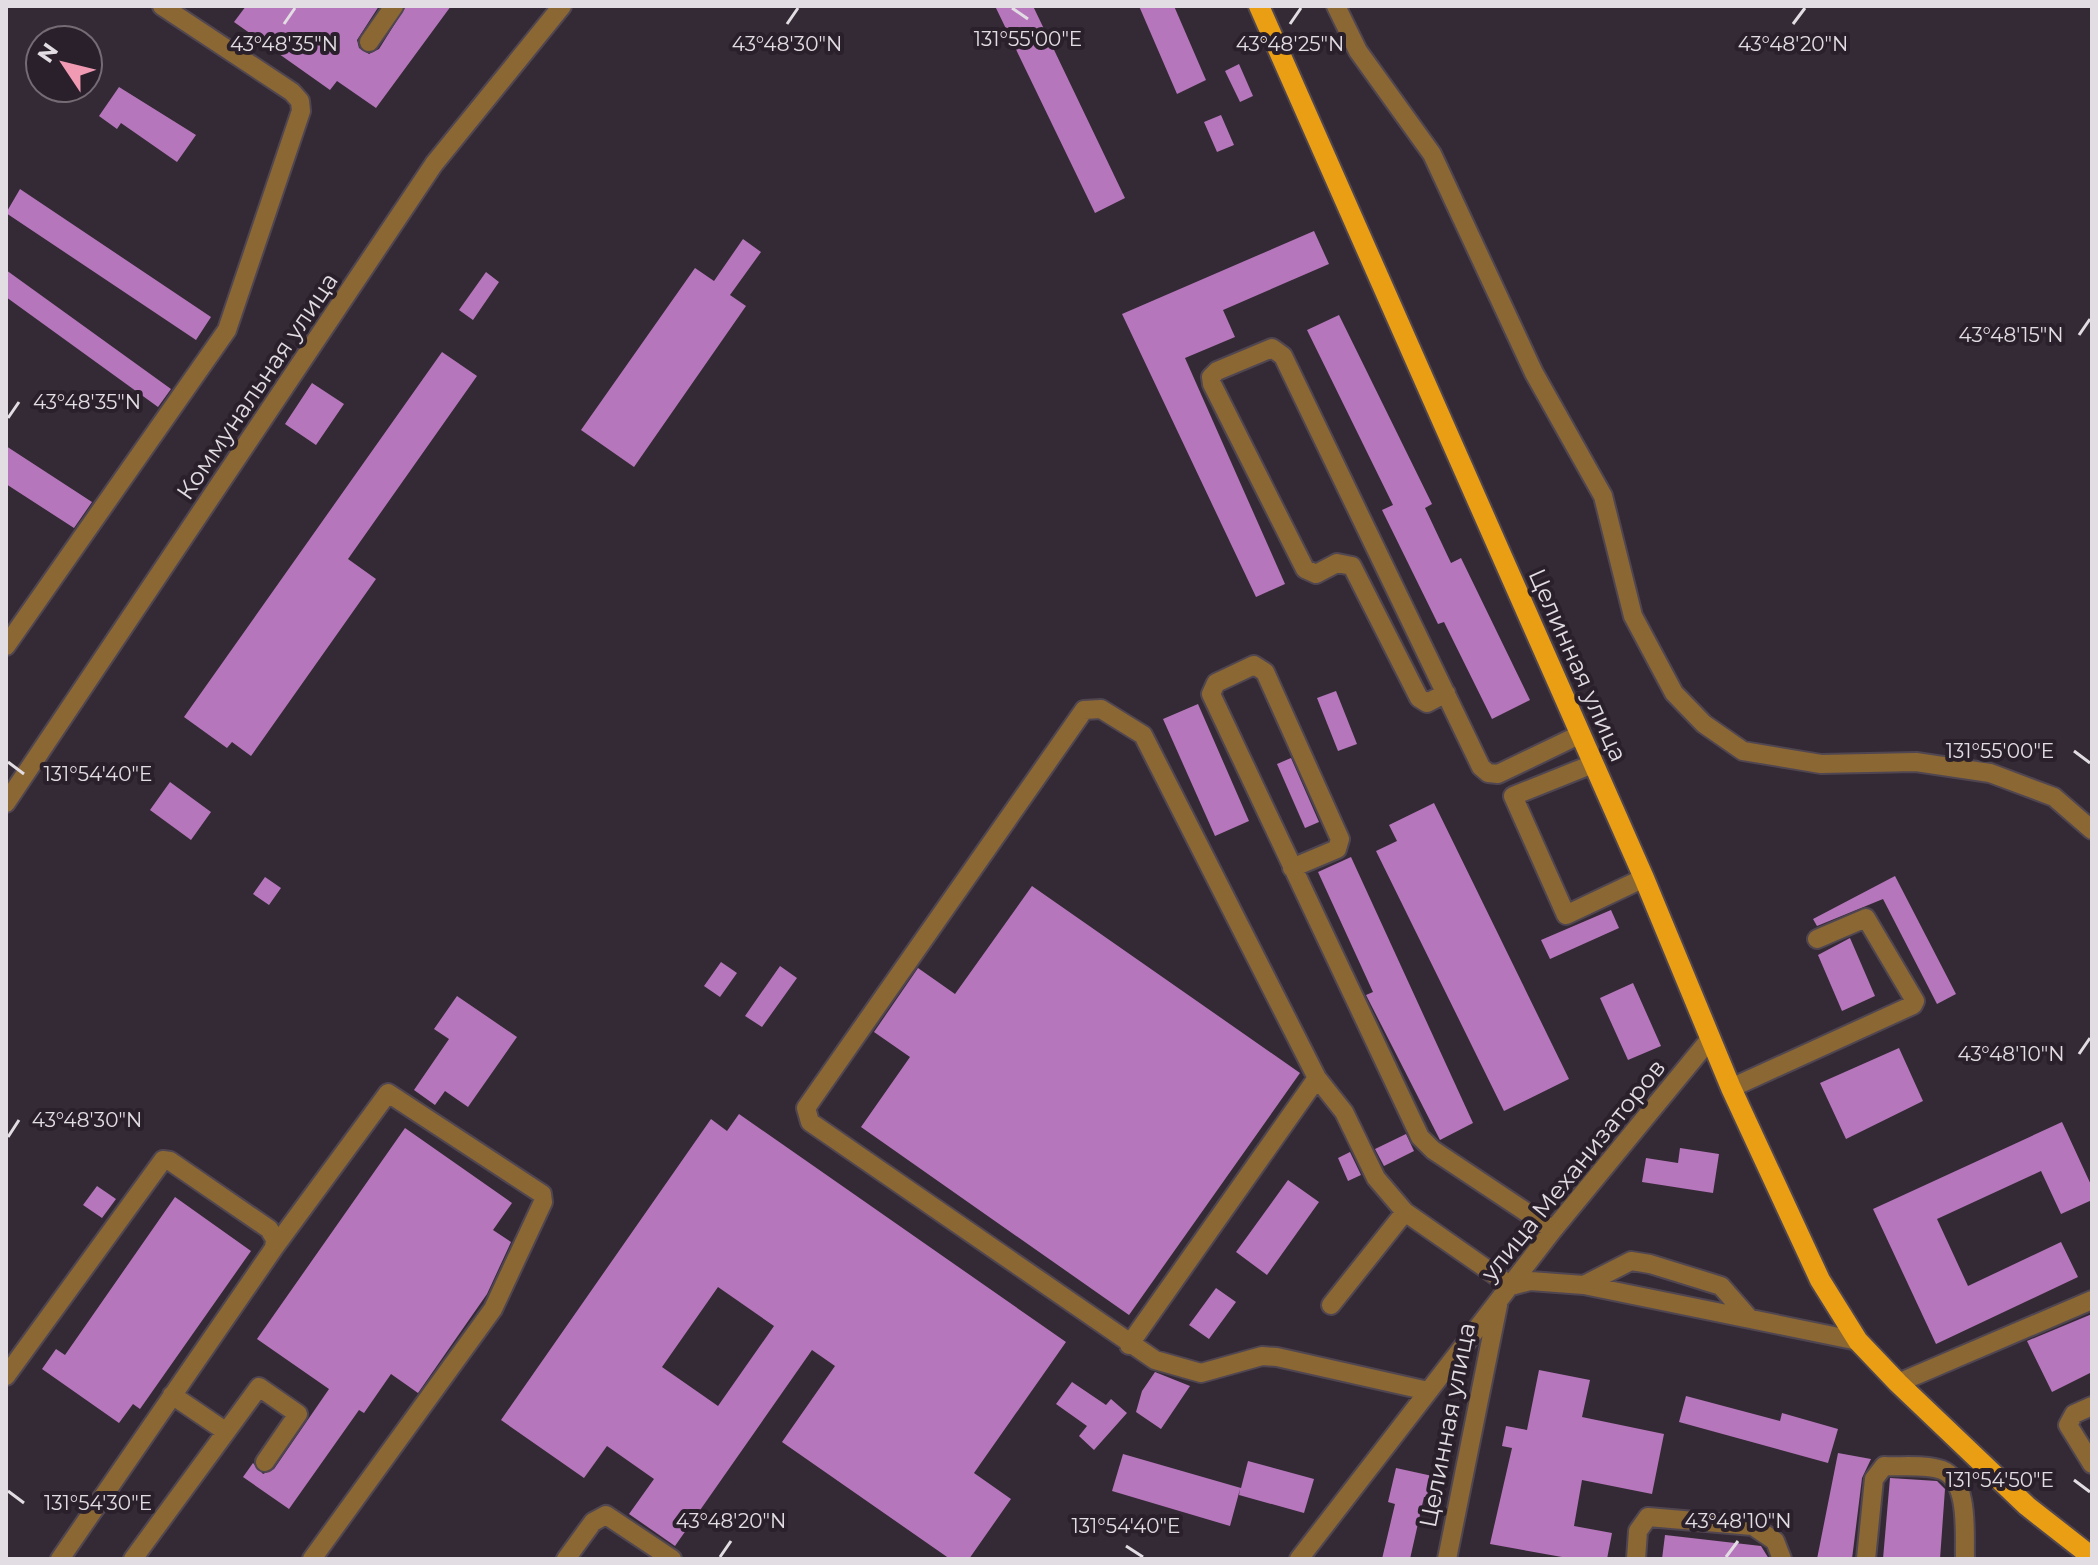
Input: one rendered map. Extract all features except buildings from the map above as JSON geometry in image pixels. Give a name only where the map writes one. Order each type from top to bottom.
[{"type":"main road","name":"Целинная улица","points":[[1259,6],[1644,878],[1731,1088],[1820,1280],[1858,1341],[1898,1383],[2027,1506],[2092,1557]]},
{"type":"street","points":[[6,646],[227,330],[301,111],[300,101],[292,92],[162,6]]},
{"type":"street","points":[[369,42],[394,6]]},
{"type":"street","name":"Коммунальная улица","points":[[6,803],[434,164],[562,6]]},
{"type":"street","points":[[1336,6],[1358,51],[1432,154],[1534,373],[1603,496],[1633,616],[1674,693],[1704,724],[1743,751],[1821,764],[1916,762],[1990,773],[2054,797],[2092,830]]},
{"type":"street","points":[[1446,693],[1427,703],[1419,698],[1352,566],[1337,563],[1316,574],[1305,569],[1212,384],[1211,377],[1217,371],[1272,348],[1283,356],[1446,693],[1481,767],[1488,773],[1498,774],[1581,734]]},
{"type":"street","points":[[1292,868],[1337,849],[1340,839],[1265,672],[1254,665],[1216,683],[1211,694],[1292,868],[1420,1137],[1433,1150],[1553,1230]]},
{"type":"street","points":[[1428,1391],[1277,1357],[1262,1356],[1201,1373],[1155,1360],[1129,1345],[810,1122],[806,1108],[1084,710],[1101,709],[1143,735],[1317,1078],[1344,1112],[1376,1178],[1405,1212],[1511,1286],[1530,1281],[1584,1285],[1858,1341]]},
{"type":"street","points":[[1593,764],[1513,796],[1566,915],[1644,878]]},
{"type":"street","points":[[1731,1088],[1913,1005],[1915,1001],[1866,918],[1817,939]]},
{"type":"street","name":"улица Механизаторов","points":[[1299,1559],[1553,1230],[1710,1039]]},
{"type":"street","points":[[1129,1345],[1317,1078]]},
{"type":"street","points":[[60,1559],[274,1248],[388,1093],[542,1194],[543,1202],[493,1309],[312,1559]]},
{"type":"street","points":[[6,1376],[163,1160],[170,1161],[269,1229],[275,1239],[274,1248]]},
{"type":"street","points":[[1331,1305],[1405,1212]]},
{"type":"street","points":[[1584,1285],[1631,1261],[1650,1264],[1721,1286],[1749,1318]]},
{"type":"street","points":[[1898,1383],[2092,1300]]},
{"type":"street","name":"Целинная улица","points":[[1447,1559],[1498,1302]]},
{"type":"street","points":[[133,1559],[259,1387],[298,1414],[265,1462]]},
{"type":"street","points":[[172,1395],[225,1431]]},
{"type":"street","points":[[2092,1406],[2074,1414],[2068,1425],[2092,1464]]},
{"type":"street","points":[[1866,1559],[1874,1479],[1884,1466],[1940,1469],[1951,1476],[1961,1498],[1965,1559]]},
{"type":"street","points":[[566,1559],[593,1522],[606,1515],[672,1559]]},
{"type":"street","points":[[1636,1559],[1638,1531],[1648,1517],[1753,1526],[1775,1541],[1782,1559]]}]
